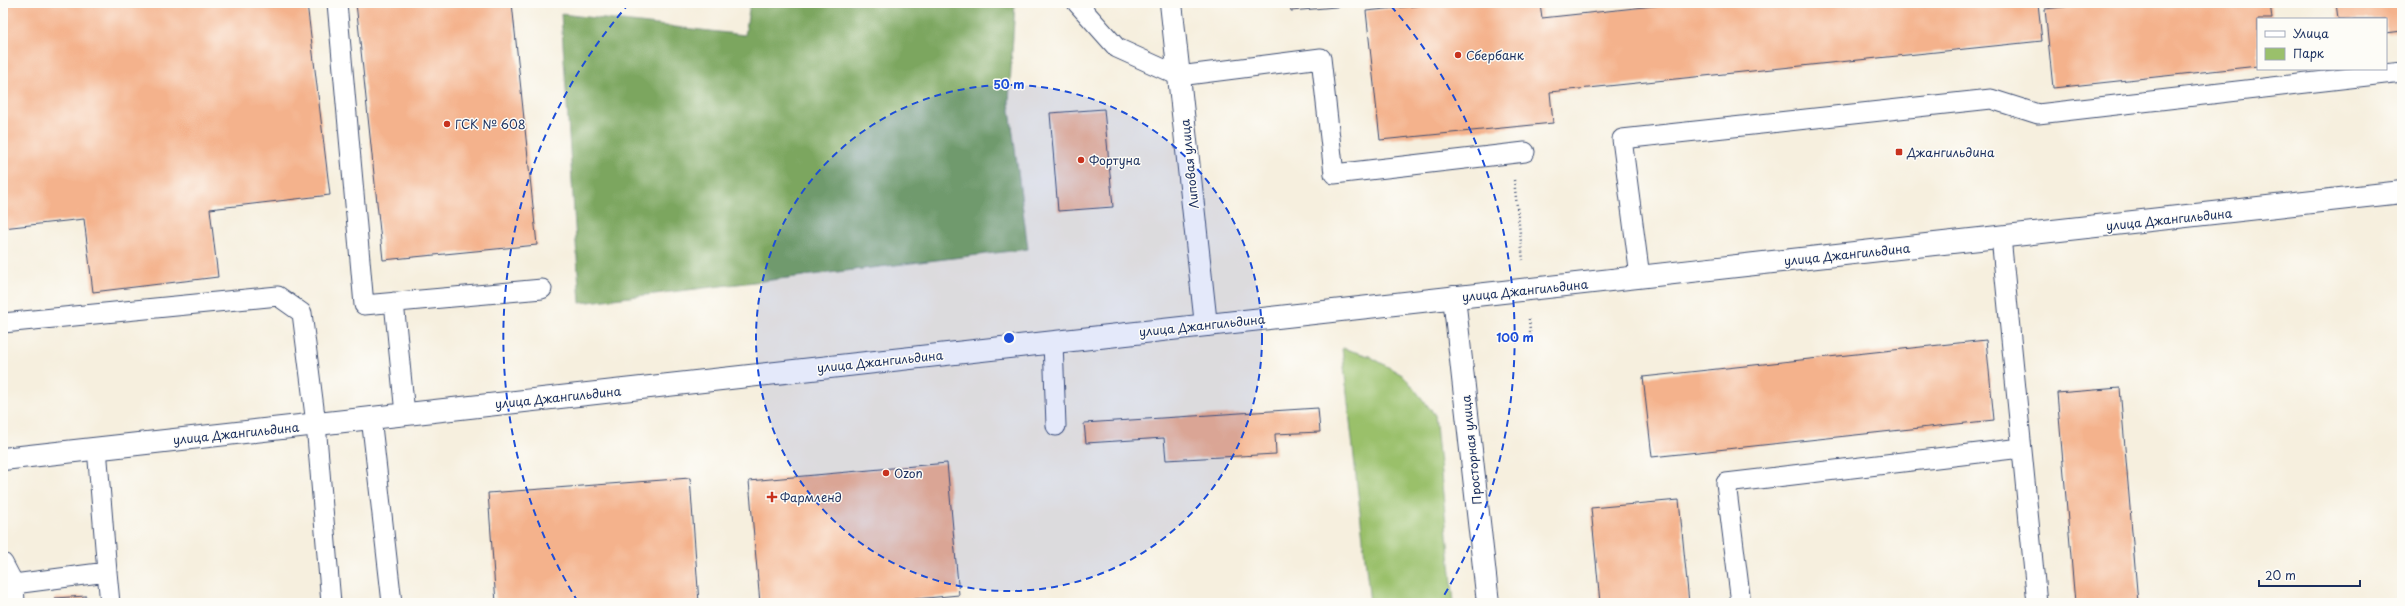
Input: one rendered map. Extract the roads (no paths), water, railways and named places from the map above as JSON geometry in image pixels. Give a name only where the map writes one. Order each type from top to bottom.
[{"type":"main road","name":"Липовая улица","points":[[1171,3],[1206,325]]},
{"type":"main road","name":"улица Джангильдина","points":[[3,459],[2402,192]]},
{"type":"main road","name":"Просторная улица","points":[[1454,297],[1488,603]]},
{"type":"lane","points":[[337,3],[364,305],[542,289]]},
{"type":"lane","points":[[1077,3],[1116,48],[1180,76],[1321,58],[1334,174],[1518,153]]},
{"type":"lane","points":[[1640,277],[1622,139],[1991,99],[2038,114],[2402,72]]},
{"type":"lane","points":[[2001,237],[2036,603]]},
{"type":"lane","points":[[3,323],[278,296],[302,313],[316,424],[331,603]]},
{"type":"lane","points":[[394,302],[405,414]]},
{"type":"lane","points":[[1053,342],[1056,426]]},
{"type":"lane","points":[[372,418],[392,603]]},
{"type":"lane","points":[[97,448],[110,603]]},
{"type":"lane","points":[[1741,603],[1726,483],[2021,448]]},
{"type":"lane","points":[[3,563],[14,584],[15,603]]},
{"type":"lane","points":[[14,584],[107,572]]},
{"type":"place","name":"Сбербанк","points":[[1458,55]]},
{"type":"place","name":"ГСК № 608","points":[[447,124]]},
{"type":"place","name":"Джангильдина","points":[[1899,152]]},
{"type":"place","name":"Фортуна","points":[[1081,160]]},
{"type":"place","name":"Ozon","points":[[886,473]]},
{"type":"place","name":"Фармленд","points":[[772,497]]}]
